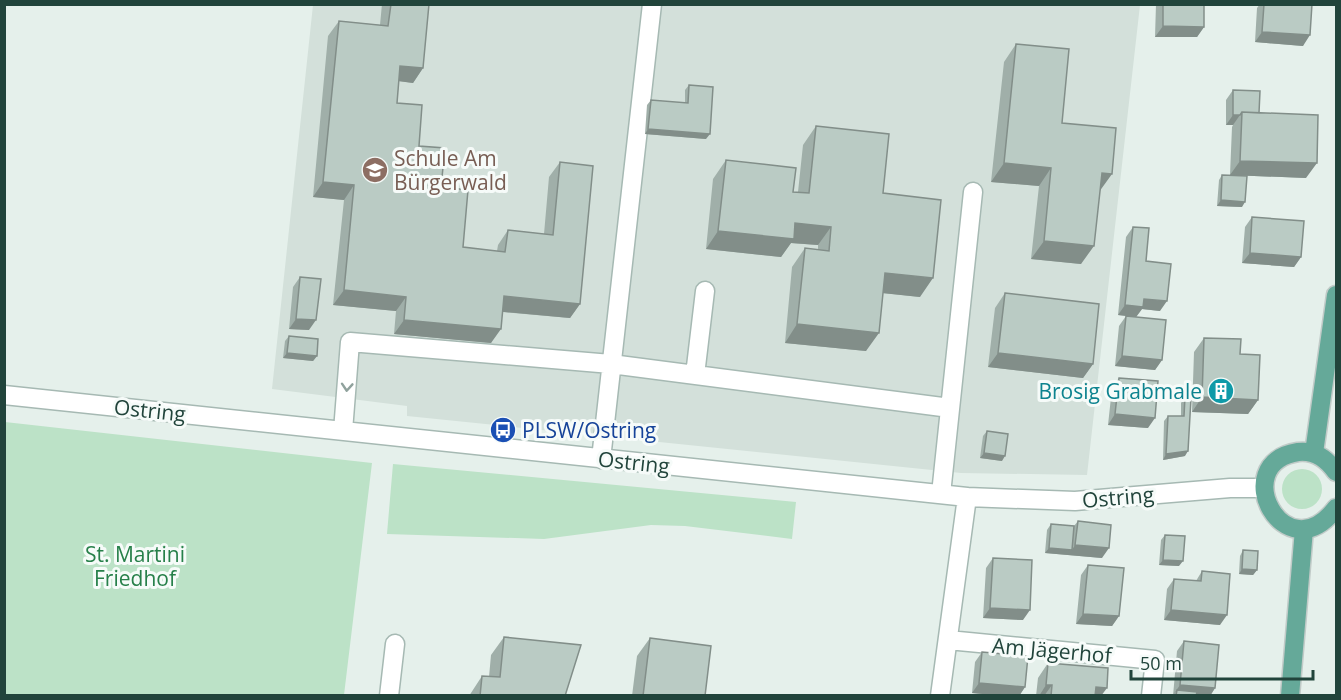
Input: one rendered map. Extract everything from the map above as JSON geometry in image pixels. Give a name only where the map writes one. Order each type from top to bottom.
[{"type":"main road","points":[[1314,453],[1336,294]]},
{"type":"main road","points":[[1336,472],[1323,457],[1314,453],[1291,453],[1280,459],[1266,477],[1264,488],[1271,513],[1280,522],[1304,529],[1318,526],[1329,519],[1336,508]]},
{"type":"main road","points":[[1290,696],[1304,529]]},
{"type":"street","points":[[600,459],[652,4]]},
{"type":"street","points":[[940,494],[973,192]]},
{"type":"street","points":[[695,375],[705,291]]},
{"type":"street","points":[[343,431],[350,342],[611,364],[950,408]]},
{"type":"street","name":"Ostring","points":[[4,395],[968,497],[1075,501],[1230,488],[1264,488]]},
{"type":"street","points":[[940,696],[968,497]]},
{"type":"street","name":"Am Jägerhof","points":[[948,640],[1155,660],[1151,696]]},
{"type":"street","points":[[389,696],[395,644]]},
{"type":"shaded area","points":[[313,5],[1140,5],[1087,475],[961,473],[407,416],[407,406],[272,389]]},
{"type":"green space","name":"St. Martini Friedhof","points":[[5,422],[372,463],[344,695],[5,695]]},
{"type":"green space","points":[[393,464],[796,502],[792,539],[685,526],[651,525],[544,539],[387,534]]},
{"type":"green space","points":[[1302,469],[1316,475],[1322,489],[1316,503],[1302,509],[1288,503],[1282,489],[1288,475]]},
{"type":"building","name":"Schule Am Bürgerwald","points":[[391,4],[429,4],[423,68],[400,66],[397,103],[422,105],[419,146],[445,148],[441,187],[468,190],[463,247],[505,252],[508,230],[553,235],[560,162],[593,166],[580,304],[504,296],[501,329],[404,320],[406,297],[344,290],[354,185],[323,182],[339,21],[388,26]]},
{"type":"building","points":[[1163,4],[1204,4],[1204,27],[1163,26]]},
{"type":"building","points":[[1264,4],[1312,4],[1310,35],[1262,32]]},
{"type":"building","points":[[1016,44],[1069,49],[1062,123],[1116,128],[1112,174],[1102,173],[1094,246],[1044,241],[1051,168],[1004,163]]},
{"type":"building","points":[[689,85],[713,87],[710,134],[648,129],[651,100],[688,103]]},
{"type":"building","points":[[1233,90],[1260,91],[1259,113],[1242,112],[1240,115],[1233,115]]},
{"type":"building","points":[[1242,112],[1318,115],[1317,163],[1240,161]]},
{"type":"building","points":[[816,126],[889,134],[883,193],[941,200],[933,278],[885,273],[879,333],[797,324],[805,248],[829,251],[831,227],[795,223],[794,239],[718,231],[726,160],[796,168],[793,192],[809,193]]},
{"type":"building","points":[[1222,175],[1247,176],[1245,202],[1221,200]]},
{"type":"building","points":[[1252,217],[1304,221],[1301,257],[1250,253]]},
{"type":"building","points":[[1133,227],[1149,228],[1146,261],[1171,264],[1167,301],[1144,299],[1143,307],[1125,305]]},
{"type":"building","points":[[300,277],[321,279],[316,320],[296,319]]},
{"type":"building","points":[[1005,293],[1099,304],[1093,364],[998,353]]},
{"type":"building","points":[[1126,316],[1166,320],[1162,360],[1122,356]]},
{"type":"building","points":[[289,336],[318,339],[317,356],[287,353]]},
{"type":"building","points":[[1204,338],[1241,339],[1240,354],[1260,355],[1258,400],[1202,397]]},
{"type":"building","points":[[1119,378],[1158,381],[1155,418],[1115,414]]},
{"type":"building","points":[[1185,397],[1191,398],[1188,451],[1166,454],[1168,416],[1184,416]]},
{"type":"building","points":[[987,431],[1008,434],[1005,456],[984,453]]},
{"type":"building","points":[[1078,521],[1111,525],[1109,548],[1075,545]]},
{"type":"building","points":[[1051,524],[1074,526],[1072,550],[1049,548]]},
{"type":"building","points":[[1165,535],[1185,536],[1183,561],[1163,560]]},
{"type":"building","points":[[1243,550],[1258,551],[1257,570],[1242,569]]},
{"type":"building","points":[[993,558],[1032,560],[1030,610],[990,608]]},
{"type":"building","points":[[1088,565],[1124,568],[1119,616],[1083,614]]},
{"type":"building","points":[[1202,571],[1230,574],[1227,615],[1171,610],[1174,579],[1201,581]]},
{"type":"building","points":[[504,637],[581,645],[565,696],[480,696],[482,676],[500,677]]},
{"type":"building","points":[[650,638],[711,646],[705,696],[643,696]]},
{"type":"building","points":[[1184,641],[1219,645],[1215,688],[1180,685]]},
{"type":"building","points":[[982,652],[1028,656],[1025,687],[979,683]]},
{"type":"building","points":[[1048,663],[1108,668],[1107,688],[1096,687],[1095,696],[1051,696],[1052,685],[1046,685]]},
{"type":"building","points":[[1177,690],[1197,692],[1196,696],[1176,696]]},
{"type":"place","name":"Schule Am Bürgerwald","points":[[375,170]]},
{"type":"place","name":"Brosig Grabmale","points":[[1221,391]]},
{"type":"place","name":"PLSW/Ostring","points":[[503,430]]}]
